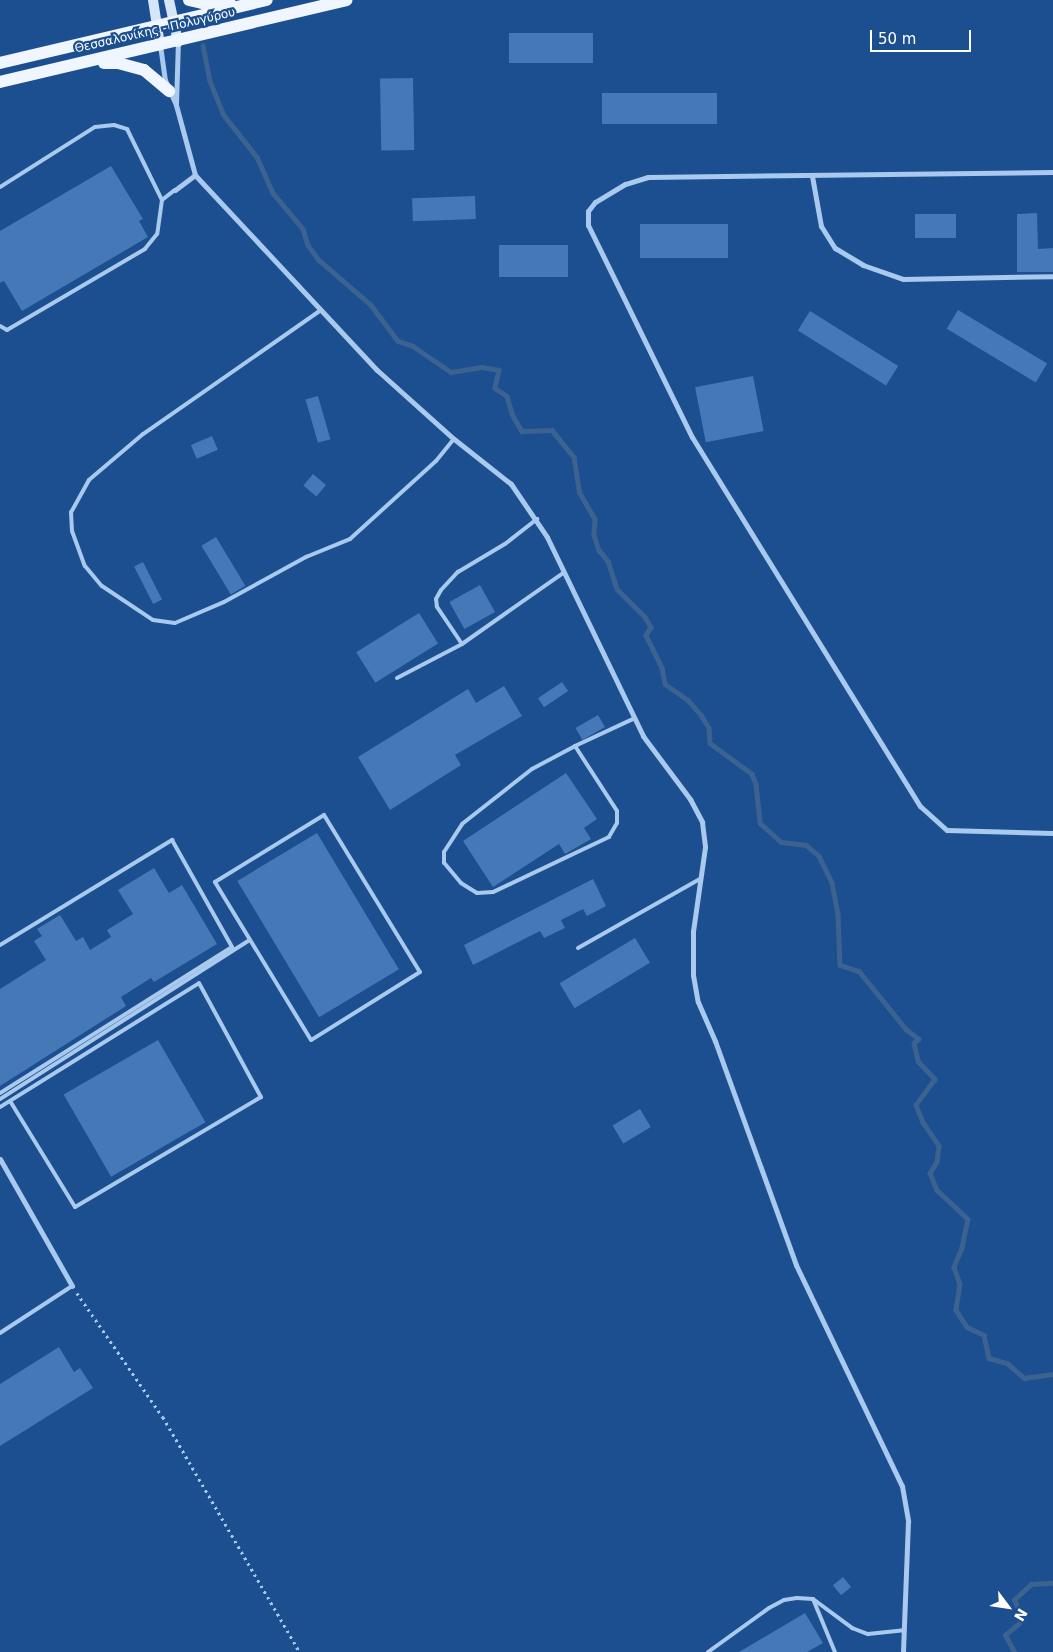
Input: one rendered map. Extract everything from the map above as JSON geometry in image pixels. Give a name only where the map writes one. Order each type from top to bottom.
[{"type":"main road","points":[[189,0],[210,4],[258,0]]},
{"type":"main road","name":"Θεσσαλονίκης - Πολυγύρου","points":[[0,63],[267,0]]},
{"type":"main road","name":"Θεσσαλονίκης - Πολυγύρου","points":[[0,82],[178,42],[346,0]]},
{"type":"main road","points":[[74,64],[133,66],[156,78],[169,91]]},
{"type":"street","points":[[153,0],[169,91],[176,104],[195,175],[377,370],[454,439],[511,484],[537,520],[643,736],[690,799],[702,822],[705,847],[694,931],[693,974],[698,1002],[715,1041],[796,1265],[902,1486],[908,1521],[903,1652]]},
{"type":"street","points":[[169,0],[178,42],[176,104]]},
{"type":"street","points":[[1053,172],[648,177],[624,184],[595,202],[588,211],[588,224],[692,437],[920,806],[946,830],[1053,833]]},
{"type":"street","points":[[175,190],[195,175]]},
{"type":"street","points":[[812,176],[821,226],[835,248],[864,265],[903,279],[1053,276]]},
{"type":"street","points":[[0,1159],[72,1286]]},
{"type":"lane","points":[[0,187],[94,127],[114,125],[127,129],[162,200],[158,234],[145,249],[7,330],[0,326]]},
{"type":"lane","points":[[162,200],[175,190]]},
{"type":"lane","points":[[321,310],[143,434],[104,465],[84,486],[71,512],[72,530],[85,566],[102,586],[153,620],[175,623],[224,602],[306,558],[350,539],[436,462],[454,439]]},
{"type":"lane","points":[[462,644],[436,607],[436,599],[458,572],[520,534],[537,520]]},
{"type":"lane","points":[[397,678],[462,644],[563,573]]},
{"type":"lane","points":[[575,746],[617,811],[617,823],[609,837],[493,892],[477,893],[461,883],[444,863],[444,852],[462,824],[532,768],[575,746],[634,718]]},
{"type":"lane","points":[[324,815],[420,972],[311,1040],[250,940],[215,882],[324,815]]},
{"type":"lane","points":[[0,945],[172,840],[232,946],[0,1093]]},
{"type":"lane","points":[[578,948],[702,878]]},
{"type":"lane","points":[[0,1099],[250,940]]},
{"type":"lane","points":[[0,1107],[199,982],[261,1097],[75,1207],[10,1101]]},
{"type":"lane","points":[[0,1333],[72,1286]]},
{"type":"lane","points":[[708,1652],[784,1600],[813,1599],[852,1628],[868,1634],[904,1630]]},
{"type":"lane","points":[[813,1599],[835,1652]]},
{"type":"path","points":[[72,1286],[163,1417],[300,1652]]},
{"type":"building","points":[[509,33],[593,33],[593,63],[509,63]]},
{"type":"building","points":[[413,78],[414,150],[381,151],[380,79]]},
{"type":"building","points":[[602,93],[717,93],[717,124],[602,124]]},
{"type":"building","points":[[111,166],[143,219],[139,221],[148,237],[22,311],[4,281],[0,283],[0,231]]},
{"type":"building","points":[[475,196],[476,219],[413,221],[412,198]]},
{"type":"building","points":[[1037,213],[1038,249],[1053,248],[1053,272],[1017,272],[1017,214]]},
{"type":"building","points":[[915,214],[956,214],[956,238],[915,238]]},
{"type":"building","points":[[640,224],[728,224],[728,258],[640,258]]},
{"type":"building","points":[[499,245],[568,245],[568,277],[499,277]]},
{"type":"building","points":[[958,310],[1047,364],[1036,382],[947,329]]},
{"type":"building","points":[[810,311],[898,366],[886,386],[798,331]]},
{"type":"building","points":[[753,376],[764,431],[706,442],[695,387]]},
{"type":"building","points":[[318,396],[330,439],[318,443],[306,400]]},
{"type":"building","points":[[212,436],[218,450],[197,459],[191,445]]},
{"type":"building","points":[[313,474],[326,485],[316,496],[303,485]]},
{"type":"building","points":[[216,537],[245,586],[231,595],[201,546]]},
{"type":"building","points":[[143,562],[162,599],[153,604],[134,567]]},
{"type":"building","points":[[480,585],[495,612],[464,629],[449,602]]},
{"type":"building","points":[[419,613],[438,644],[375,683],[356,652]]},
{"type":"building","points":[[562,682],[568,691],[544,707],[538,698]]},
{"type":"building","points":[[504,686],[522,716],[455,755],[461,765],[390,810],[358,757],[468,689],[476,703]]},
{"type":"building","points":[[598,715],[605,727],[582,740],[575,728]]},
{"type":"building","points":[[566,773],[597,819],[584,828],[591,839],[565,854],[559,844],[493,887],[463,841]]},
{"type":"building","points":[[317,833],[399,969],[319,1017],[237,881]]},
{"type":"building","points":[[154,868],[169,893],[182,885],[217,944],[154,982],[151,978],[121,997],[126,1006],[0,1086],[0,989],[46,960],[34,941],[42,936],[37,929],[60,915],[76,941],[83,937],[90,950],[111,937],[107,930],[133,914],[118,890]]},
{"type":"building","points":[[593,879],[606,906],[587,916],[583,909],[561,920],[565,928],[544,938],[540,931],[473,965],[464,945]]},
{"type":"building","points":[[635,938],[650,963],[575,1008],[560,983]]},
{"type":"building","points":[[158,1040],[206,1122],[111,1177],[64,1094]]},
{"type":"building","points":[[640,1109],[651,1127],[623,1143],[613,1125]]},
{"type":"building","points":[[59,1347],[74,1372],[80,1368],[93,1388],[0,1446],[0,1384]]},
{"type":"building","points":[[843,1577],[851,1587],[841,1595],[833,1585]]},
{"type":"building","points":[[805,1613],[823,1643],[807,1652],[739,1652]]},
{"type":"waterway","points":[[203,45],[210,81],[223,114],[257,157],[273,193],[303,229],[308,245],[319,260],[371,305],[398,341],[413,346],[451,372],[482,367],[499,370],[495,388],[507,396],[512,414],[522,431],[552,430],[574,457],[580,493],[595,519],[594,535],[599,550],[608,561],[617,589],[645,617],[651,627],[646,635],[662,668],[665,684],[688,700],[701,715],[709,728],[710,743],[752,774],[756,784],[760,823],[781,842],[806,845],[819,856],[832,883],[838,914],[840,965],[859,971],[906,1029],[919,1039],[914,1043],[918,1061],[935,1079],[916,1105],[923,1122],[939,1146],[937,1162],[930,1173],[937,1190],[968,1219],[962,1248],[954,1267],[960,1284],[956,1310],[967,1327],[984,1335],[989,1358],[1007,1363],[1024,1378],[1053,1374]]},
{"type":"waterway","points":[[1014,1652],[1005,1635],[1023,1620],[1014,1600],[1031,1584],[1053,1583]]}]
